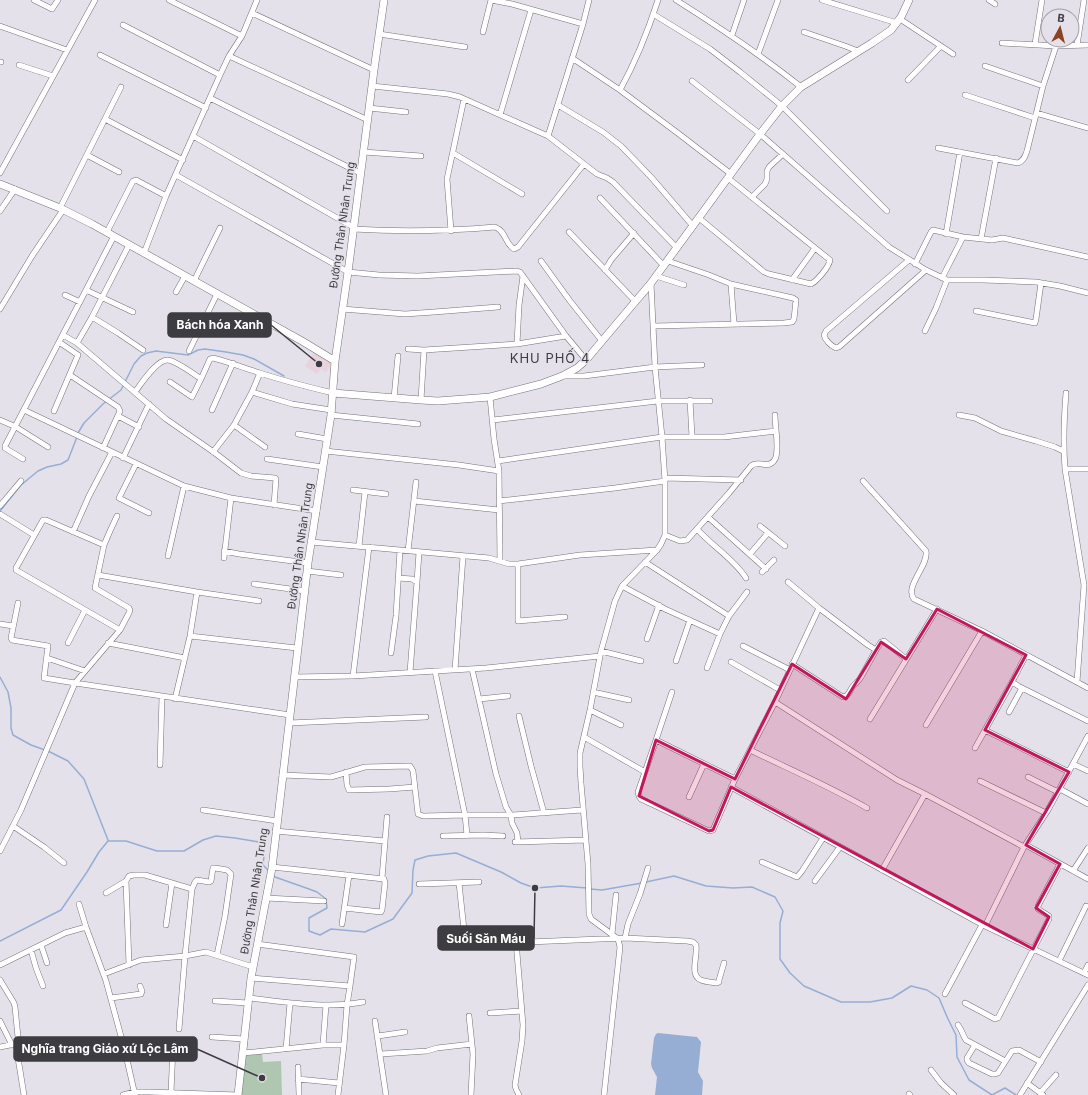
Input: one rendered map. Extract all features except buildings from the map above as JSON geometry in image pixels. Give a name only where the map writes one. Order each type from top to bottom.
[{"type":"street","points":[[34,0],[52,9],[58,0]]},
{"type":"street","points":[[0,173],[95,0]]},
{"type":"street","points":[[169,0],[242,36]]},
{"type":"street","points":[[144,253],[166,196],[220,75],[229,56],[242,36],[257,0]]},
{"type":"street","name":"Đường Thân Nhân Trung","points":[[238,1095],[251,978],[272,868],[297,648],[311,542],[331,413],[335,361],[384,0]]},
{"type":"street","points":[[483,32],[491,0],[512,4],[583,24]]},
{"type":"street","points":[[548,136],[589,0]]},
{"type":"street","points":[[620,90],[632,66],[658,0]]},
{"type":"street","points":[[676,0],[732,35],[801,87]]},
{"type":"street","points":[[732,35],[744,0]]},
{"type":"street","points":[[758,54],[778,0]]},
{"type":"street","points":[[822,0],[898,21],[954,54]]},
{"type":"street","points":[[170,382],[192,397],[211,358],[233,363],[300,385],[333,393],[421,400],[490,397],[541,384],[562,376],[577,368],[586,360],[651,283],[782,106],[801,87],[883,36],[898,21],[909,0]]},
{"type":"street","points":[[989,0],[995,4]]},
{"type":"street","points":[[1035,44],[1042,0]]},
{"type":"street","points":[[1080,26],[1084,0]]},
{"type":"street","points":[[500,115],[531,10]]},
{"type":"street","points":[[252,13],[374,70]]},
{"type":"street","points":[[653,14],[710,50],[782,106],[887,211]]},
{"type":"street","points":[[123,25],[220,75]]},
{"type":"street","points":[[0,26],[67,50]]},
{"type":"street","points":[[804,32],[858,51]]},
{"type":"street","points":[[379,34],[465,47]]},
{"type":"street","points":[[1002,43],[1040,44]]},
{"type":"street","points":[[908,80],[941,46]]},
{"type":"street","points":[[938,148],[1018,163],[1022,162],[1055,48]]},
{"type":"street","points":[[100,55],[206,108]]},
{"type":"street","points":[[229,56],[368,120]]},
{"type":"street","points":[[572,58],[620,90],[679,134],[730,176],[752,198],[830,260],[829,265],[814,282],[810,284],[769,274],[764,272],[699,218]]},
{"type":"street","points":[[19,65],[53,76]]},
{"type":"street","points":[[985,66],[1043,86]]},
{"type":"street","points":[[692,81],[760,134],[889,248],[926,270],[945,279],[1041,283],[1088,293]]},
{"type":"street","points":[[372,86],[454,95],[548,136],[597,174],[613,182],[676,248]]},
{"type":"street","points":[[0,309],[61,209],[121,88]]},
{"type":"street","points":[[965,95],[1035,116],[1088,128]]},
{"type":"street","points":[[210,98],[360,173]]},
{"type":"street","points":[[451,231],[447,179],[464,99]]},
{"type":"street","points":[[558,105],[603,132],[621,146],[651,177],[693,226]]},
{"type":"street","points":[[369,108],[406,112]]},
{"type":"street","points":[[105,119],[183,160]]},
{"type":"street","points":[[193,136],[353,228],[401,231],[451,231],[495,227],[502,232],[510,246],[515,249],[584,164]]},
{"type":"street","points":[[363,152],[420,156]]},
{"type":"street","points":[[946,234],[960,152]]},
{"type":"street","points":[[453,153],[522,194]]},
{"type":"street","points":[[752,198],[765,184],[769,167],[783,154]]},
{"type":"street","points":[[87,155],[119,172]]},
{"type":"street","points":[[981,239],[996,158]]},
{"type":"street","points":[[176,175],[348,272],[379,275],[418,276],[520,272],[566,336],[586,360]]},
{"type":"street","points":[[23,459],[5,448],[5,446],[86,290],[133,181],[136,180],[166,196]]},
{"type":"street","points":[[0,184],[61,209],[110,234],[335,361]]},
{"type":"street","points":[[0,211],[15,189]]},
{"type":"street","points":[[600,198],[666,263],[709,275],[731,284],[793,298],[796,300],[794,319],[792,322],[654,326]]},
{"type":"street","points":[[194,281],[220,228]]},
{"type":"street","points":[[915,264],[930,232],[933,230],[963,237],[994,240],[1003,238],[1088,257]]},
{"type":"street","points":[[569,232],[635,301]]},
{"type":"street","points":[[605,270],[611,260],[634,233]]},
{"type":"street","points":[[925,332],[936,308],[945,279],[963,237]]},
{"type":"street","points":[[77,343],[129,245]]},
{"type":"street","points":[[792,280],[815,248]]},
{"type":"street","points":[[908,260],[826,331],[824,335],[825,338],[833,347],[839,347],[926,270]]},
{"type":"street","points":[[541,261],[602,341]]},
{"type":"street","points":[[176,292],[185,276]]},
{"type":"street","points":[[517,344],[519,305],[524,276]]},
{"type":"street","points":[[656,276],[684,285]]},
{"type":"street","points":[[604,1095],[620,947],[618,939],[590,917],[588,864],[582,810],[580,753],[590,710],[600,653],[615,601],[622,586],[657,550],[665,535],[665,479],[655,367],[651,283]]},
{"type":"street","points":[[976,311],[1034,323],[1036,319],[1041,283]]},
{"type":"street","points":[[731,284],[734,324]]},
{"type":"street","points":[[86,290],[133,312]]},
{"type":"street","points":[[189,351],[217,294]]},
{"type":"street","points":[[65,295],[80,302]]},
{"type":"street","points":[[342,309],[405,314],[498,307]]},
{"type":"street","points":[[92,317],[143,350]]},
{"type":"street","points":[[202,324],[216,333]]},
{"type":"street","points":[[63,335],[77,343],[166,419],[241,473],[250,476],[275,478],[274,505]]},
{"type":"street","points":[[408,349],[424,350],[517,344],[566,336]]},
{"type":"street","points":[[54,412],[78,355],[59,342]]},
{"type":"street","points":[[421,400],[424,350]]},
{"type":"street","points":[[394,398],[398,356]]},
{"type":"street","points":[[135,392],[152,371],[167,360],[174,362],[201,379]]},
{"type":"street","points":[[212,410],[233,363]]},
{"type":"street","points":[[562,376],[584,376],[655,367],[702,365]]},
{"type":"street","points":[[213,452],[234,425],[252,392],[260,373]]},
{"type":"street","points":[[70,375],[118,407],[120,411],[103,448]]},
{"type":"street","points":[[252,392],[292,404],[331,413],[418,424]]},
{"type":"street","points":[[1066,393],[1063,451],[1084,585],[1077,682]]},
{"type":"street","points":[[490,397],[499,471],[500,562]]},
{"type":"street","points":[[690,400],[692,437]]},
{"type":"street","points":[[493,420],[658,401],[710,401]]},
{"type":"street","points":[[123,458],[149,404]]},
{"type":"street","points":[[24,410],[184,486],[231,498],[316,511]]},
{"type":"street","points":[[665,535],[683,541],[687,540],[754,464],[771,464],[774,461],[776,457],[777,444],[775,415]]},
{"type":"street","points":[[958,415],[975,418],[1001,431],[1036,441],[1063,451]]},
{"type":"street","points":[[118,416],[139,427]]},
{"type":"street","points":[[0,420],[16,427],[48,447]]},
{"type":"street","points":[[234,425],[265,447]]},
{"type":"street","points":[[498,461],[662,437],[724,437],[776,431]]},
{"type":"street","points":[[298,434],[327,439]]},
{"type":"street","points":[[325,451],[459,465],[499,471]]},
{"type":"street","points":[[73,532],[89,496],[112,452]]},
{"type":"street","points":[[267,459],[323,467]]},
{"type":"street","points":[[136,464],[119,498],[148,513]]},
{"type":"street","points":[[1065,469],[1088,469]]},
{"type":"street","points":[[499,501],[615,488],[665,479],[741,480]]},
{"type":"street","points":[[0,506],[21,481]]},
{"type":"street","points":[[863,481],[926,551],[927,555],[922,568],[912,587],[914,599],[982,631],[1088,688]]},
{"type":"street","points":[[408,551],[416,482]]},
{"type":"street","points":[[168,556],[184,486]]},
{"type":"street","points":[[353,490],[386,494]]},
{"type":"street","points":[[359,546],[365,492]]},
{"type":"street","points":[[224,558],[231,498]]},
{"type":"street","points":[[414,501],[500,510]]},
{"type":"street","points":[[0,514],[34,535]]},
{"type":"street","points":[[0,851],[13,826],[75,684],[120,630],[129,613],[129,608],[95,588],[104,545],[117,516]]},
{"type":"street","points":[[708,517],[750,554],[764,570],[774,560]]},
{"type":"street","points":[[104,545],[44,519],[16,570],[120,630]]},
{"type":"street","points":[[760,526],[785,546]]},
{"type":"street","points":[[697,530],[738,567],[746,578]]},
{"type":"street","points":[[750,554],[768,533]]},
{"type":"street","points":[[311,542],[489,558],[508,564],[518,564],[580,555],[657,550]]},
{"type":"street","points":[[353,676],[369,547]]},
{"type":"street","points":[[391,653],[396,616],[400,550]]},
{"type":"street","points":[[224,551],[308,563]]},
{"type":"street","points":[[410,672],[420,552]]},
{"type":"street","points":[[455,670],[463,556]]},
{"type":"street","points":[[645,562],[729,616]]},
{"type":"street","points":[[518,564],[518,621],[564,617]]},
{"type":"street","points":[[1082,570],[1088,572]]},
{"type":"street","points":[[307,571],[341,575]]},
{"type":"street","points":[[98,575],[259,601]]},
{"type":"street","points":[[398,578],[412,579],[417,582]]},
{"type":"street","points":[[788,582],[819,608],[876,650]]},
{"type":"street","points":[[254,584],[305,590]]},
{"type":"street","points":[[622,586],[720,634]]},
{"type":"street","points":[[176,699],[190,636],[197,592]]},
{"type":"street","points":[[707,668],[720,634],[729,616],[747,592]]},
{"type":"street","points":[[18,603],[11,638],[12,640],[47,645],[49,647],[44,678],[75,684],[290,715]]},
{"type":"street","points":[[647,639],[659,605]]},
{"type":"street","points":[[672,692],[638,792],[638,796],[641,799],[709,831],[713,830],[731,787],[775,702],[819,608]]},
{"type":"street","points":[[870,719],[937,609]]},
{"type":"street","points":[[68,643],[85,610]]},
{"type":"street","points":[[676,661],[690,620]]},
{"type":"street","points":[[0,624],[13,626]]},
{"type":"street","points":[[926,725],[982,631]]},
{"type":"street","points":[[190,636],[297,648]]},
{"type":"street","points":[[792,664],[843,697],[846,697],[853,685],[859,681],[881,642],[884,641],[906,659]]},
{"type":"street","points":[[108,644],[185,658]]},
{"type":"street","points":[[743,646],[790,670]]},
{"type":"street","points":[[294,677],[353,676],[486,668],[600,653],[641,661]]},
{"type":"street","points":[[974,748],[986,730],[1026,655]]},
{"type":"street","points":[[47,658],[85,672]]},
{"type":"street","points":[[731,662],[780,690]]},
{"type":"street","points":[[472,669],[498,780],[506,806],[511,815],[512,823],[517,833],[516,842],[586,840]]},
{"type":"street","points":[[434,671],[465,816],[467,835]]},
{"type":"street","points":[[1012,682],[1088,721]]},
{"type":"street","points":[[1009,712],[1022,688]]},
{"type":"street","points":[[593,692],[630,700]]},
{"type":"street","points":[[479,699],[508,696]]},
{"type":"street","points":[[160,765],[162,697]]},
{"type":"street","points":[[775,702],[897,780],[1088,879]]},
{"type":"street","points":[[590,710],[621,725]]},
{"type":"street","points":[[519,716],[544,813]]},
{"type":"street","points":[[289,724],[426,718]]},
{"type":"street","points":[[986,730],[1069,772]]},
{"type":"street","points":[[584,736],[645,772]]},
{"type":"street","points":[[945,994],[984,925],[1025,846],[1046,814],[1088,736]]},
{"type":"street","points":[[656,740],[736,779]]},
{"type":"street","points":[[750,750],[851,798],[867,808]]},
{"type":"street","points":[[690,797],[704,764]]},
{"type":"street","points":[[1073,764],[1088,772]]},
{"type":"street","points":[[282,775],[331,776],[365,767],[410,766],[413,771],[418,813],[420,816],[511,815],[582,810]]},
{"type":"street","points":[[346,772],[349,790],[415,787]]},
{"type":"street","points":[[1028,777],[1088,804]]},
{"type":"street","points":[[980,781],[1046,814]]},
{"type":"street","points":[[731,787],[984,925],[1086,974],[1088,965]]},
{"type":"street","points":[[882,870],[925,794]]},
{"type":"street","points":[[203,810],[277,822]]},
{"type":"street","points":[[344,908],[380,912],[382,910],[385,880],[382,878],[384,841],[388,817]]},
{"type":"street","points":[[13,826],[44,847],[64,864]]},
{"type":"street","points":[[276,831],[384,841]]},
{"type":"street","points":[[442,836],[503,836]]},
{"type":"street","points":[[762,862],[797,877],[823,838]]},
{"type":"street","points":[[815,881],[840,847]]},
{"type":"street","points":[[1073,871],[1088,848]]},
{"type":"street","points":[[965,1004],[995,1019],[998,1018],[1049,917],[1038,909],[1038,906],[1060,864]]},
{"type":"street","points":[[179,1029],[192,889],[195,881],[197,880],[211,881],[213,868],[227,870],[231,874],[225,916],[217,955]]},
{"type":"street","points":[[272,868],[382,878]]},
{"type":"street","points":[[625,938],[628,924],[648,868]]},
{"type":"street","points":[[106,893],[126,881],[129,876],[145,875],[160,878],[192,889]]},
{"type":"street","points":[[342,924],[349,875]]},
{"type":"street","points":[[126,881],[129,965]]},
{"type":"street","points":[[419,884],[479,882]]},
{"type":"street","points":[[166,925],[172,883]]},
{"type":"street","points":[[459,883],[465,939],[528,942],[625,938],[693,942],[696,945],[697,951],[694,972],[697,978],[701,981],[716,983],[718,982],[724,963]]},
{"type":"street","points":[[612,934],[616,895]]},
{"type":"street","points":[[266,898],[324,901]]},
{"type":"street","points":[[79,904],[111,998],[125,1051],[134,1094]]},
{"type":"street","points":[[1059,961],[1086,906]]},
{"type":"street","points":[[0,965],[65,933],[86,927]]},
{"type":"street","points":[[516,941],[522,1011],[522,1041],[515,1084],[519,1095]]},
{"type":"street","points":[[257,944],[354,957],[347,1005],[338,1095]]},
{"type":"street","points":[[41,945],[47,963]]},
{"type":"street","points":[[31,950],[43,986]]},
{"type":"street","points":[[104,974],[141,960],[185,956],[206,952],[253,967]]},
{"type":"street","points":[[251,978],[350,986]]},
{"type":"street","points":[[0,980],[16,1007],[18,1037],[14,1044],[0,1047]]},
{"type":"street","points":[[1021,1094],[1088,985]]},
{"type":"street","points":[[111,998],[141,994],[142,991],[140,986]]},
{"type":"street","points":[[215,1001],[248,1000],[326,1005],[347,1005],[363,1002]]},
{"type":"street","points":[[286,1049],[290,1003]]},
{"type":"street","points":[[323,1045],[326,1005]]},
{"type":"street","points":[[490,1013],[522,1011]]},
{"type":"street","points":[[468,1016],[473,1054],[471,1095]]},
{"type":"street","points":[[0,1021],[14,1044],[17,1052],[24,1095]]},
{"type":"street","points":[[375,1021],[386,1095]]},
{"type":"street","points":[[958,1025],[962,1029],[966,1040],[1005,1061]]},
{"type":"street","points":[[378,1036],[405,1032]]},
{"type":"street","points":[[212,1037],[244,1040]]},
{"type":"street","points":[[381,1054],[472,1044]]},
{"type":"street","points":[[242,1053],[323,1045],[344,1045]]},
{"type":"street","points":[[974,1045],[967,1060],[969,1063],[992,1074],[998,1073],[1012,1051],[1016,1050],[1019,1050],[1041,1062]]},
{"type":"street","points":[[125,1051],[173,1048],[171,1092]]},
{"type":"street","points":[[298,1067],[299,1094]]},
{"type":"street","points":[[931,1070],[941,1083],[954,1095]]},
{"type":"street","points":[[1027,1084],[1042,1094],[1056,1075]]},
{"type":"street","points":[[298,1079],[339,1082]]},
{"type":"street","points":[[122,1095],[171,1092],[238,1095]]},
{"type":"highlighted area","points":[[937,609],[1026,655],[985,730],[1069,772],[1026,845],[1060,864],[1036,908],[1049,917],[1033,949],[731,787],[713,830],[709,831],[639,796],[656,740],[735,779],[792,664],[846,699],[881,642],[906,659]]},
{"type":"shaded area","points":[[314,352],[332,362],[326,372],[321,369],[317,374],[305,366]]},
{"type":"green space","points":[[262,1053],[263,1062],[281,1061],[282,1095],[241,1095],[246,1056]]},
{"type":"water","points":[[658,1033],[697,1037],[701,1042],[698,1072],[703,1081],[702,1095],[655,1095],[657,1077],[651,1064],[654,1038]]},
{"type":"waterway","points":[[78,433],[84,423],[103,404],[121,390],[134,364],[141,356],[147,353],[156,351],[188,355],[198,350],[205,349],[226,352],[243,355],[254,359],[284,376]]},
{"type":"waterway","points":[[0,511],[21,485],[38,471],[47,467],[61,464],[68,460],[77,437]]},
{"type":"waterway","points":[[0,677],[8,692],[13,735],[31,745],[45,750]]},
{"type":"waterway","points":[[48,751],[68,761],[84,779],[108,840]]},
{"type":"waterway","points":[[0,941],[61,910],[99,852],[108,841],[126,841],[157,851],[184,851],[203,840],[216,836],[259,842],[264,856],[263,865],[269,871]]},
{"type":"waterway","points":[[273,875],[317,892],[326,899],[327,908],[309,918],[309,931],[320,935],[331,929],[365,932],[393,919],[412,893],[415,860],[428,856],[456,853],[535,888],[561,886],[587,888]]},
{"type":"waterway","points":[[646,882],[674,876],[706,886],[733,888],[752,887],[775,897],[783,911],[780,923],[780,959],[790,973],[804,986],[841,1002],[870,1002],[892,998],[911,986],[927,990],[939,998],[956,1035],[957,1057],[969,1080],[992,1095],[1005,1088],[1016,1095]]},
{"type":"waterway","points":[[590,889],[602,890],[642,883]]},
{"type":"place","name":"Bách hóa Xanh","points":[[319,364]]},
{"type":"place","name":"Suối Săn Máu","points":[[535,888]]},
{"type":"place","name":"Nghĩa trang Giáo xứ Lộc Lâm","points":[[262,1078]]},
{"type":"district","name":"KHU PHỐ 4","points":[[550,358]]}]
